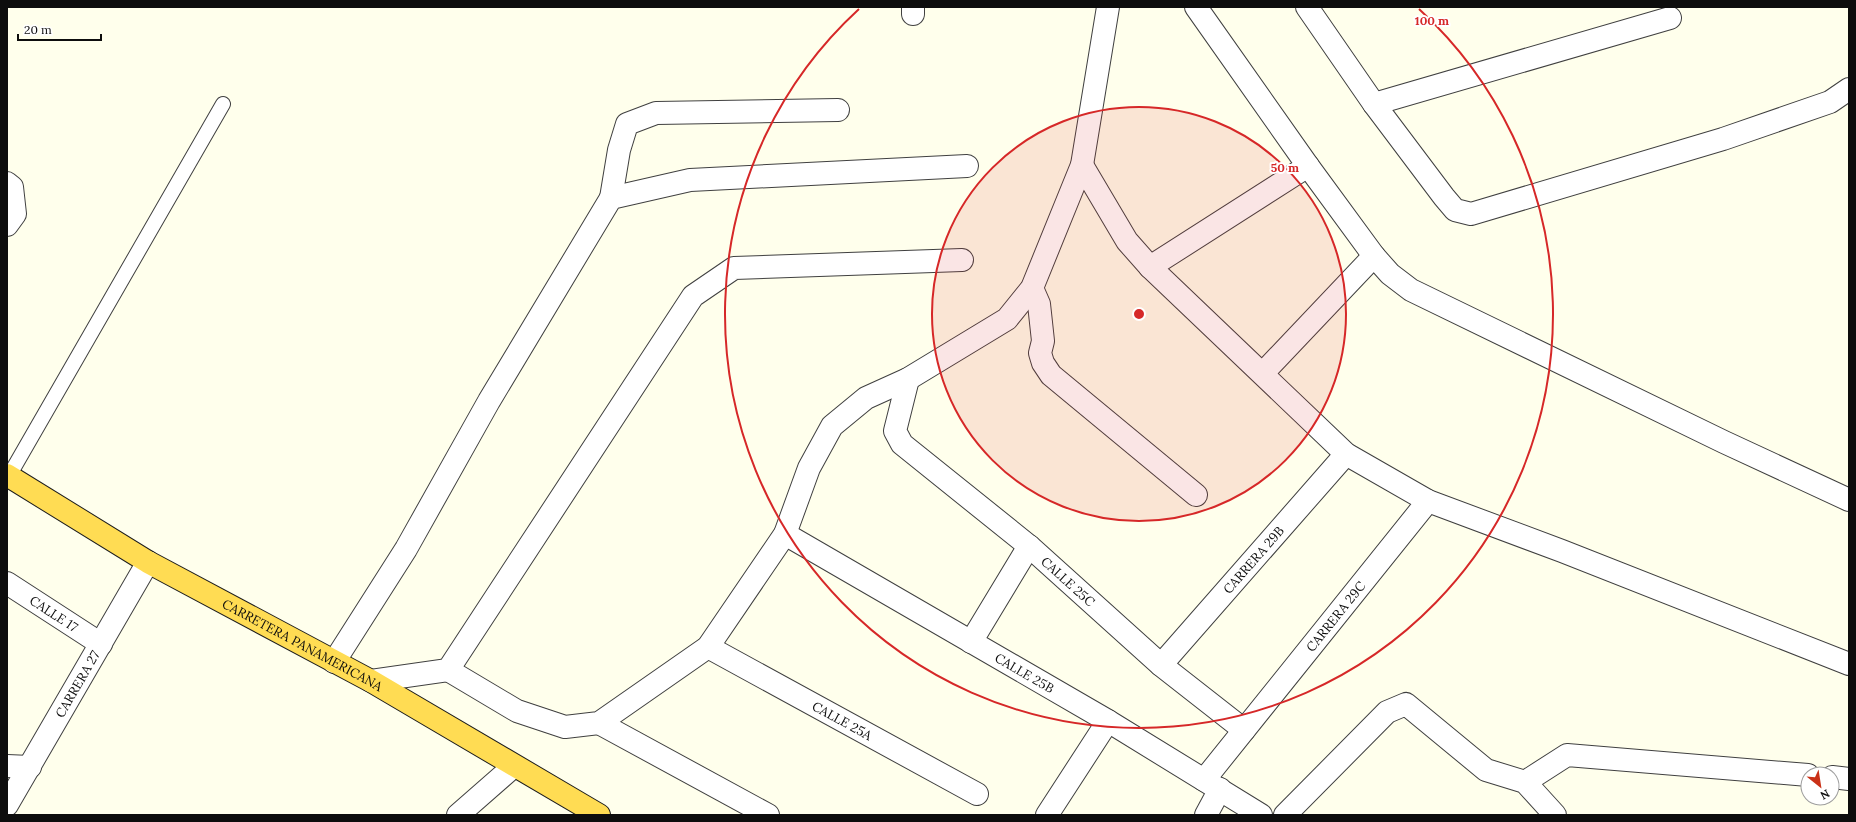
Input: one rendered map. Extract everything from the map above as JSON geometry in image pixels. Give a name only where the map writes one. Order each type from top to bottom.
[{"type":"highway","name":"CARRETERA PANAMERICANA","points":[[8,475],[148,562],[371,681],[599,815]]},
{"type":"street","points":[[371,681],[448,670],[517,711],[565,727],[599,723],[708,647],[785,534],[810,468],[832,426],[866,398],[908,379],[1007,319],[1032,288],[1082,165],[1108,7]]},
{"type":"street","points":[[1196,7],[1308,166],[1374,256],[1390,274],[1411,290],[1716,439],[1849,500]]},
{"type":"street","points":[[1307,7],[1374,104],[1444,198],[1455,210],[1471,214],[1723,139],[1830,102],[1849,89]]},
{"type":"street","points":[[1374,104],[1670,18]]},
{"type":"street","points":[[334,662],[406,549],[489,401],[611,198],[619,150],[627,124],[656,113],[838,110]]},
{"type":"street","points":[[1082,165],[1127,241],[1150,267],[1263,373],[1346,454],[1428,501],[1569,554],[1849,664]]},
{"type":"street","points":[[611,198],[690,180],[967,166]]},
{"type":"street","points":[[1150,267],[1308,166]]},
{"type":"street","points":[[7,183],[12,187],[15,214],[7,225]]},
{"type":"street","points":[[1263,373],[1374,256]]},
{"type":"street","points":[[448,670],[693,296],[734,268],[962,260]]},
{"type":"street","points":[[1032,288],[1039,304],[1042,341],[1040,353],[1043,363],[1052,375],[1196,496]]},
{"type":"street","name":"CALLE 25C","points":[[908,379],[895,431],[902,444],[1029,546],[1161,664],[1244,730]]},
{"type":"street","name":"CARRERA 29B","points":[[1161,664],[1346,454]]},
{"type":"street","name":"CARRERA 29C","points":[[1206,815],[1212,785],[1244,730],[1428,501]]},
{"type":"street","name":"CALLE 25B","points":[[785,534],[1108,721],[1261,815]]},
{"type":"street","points":[[971,642],[1029,546]]},
{"type":"street","name":"CARRERA 27","points":[[7,805],[148,562]]},
{"type":"street","name":"CALLE 17","points":[[7,582],[101,644]]},
{"type":"street","name":"CALLE 25A","points":[[708,647],[977,794]]},
{"type":"street","points":[[1285,815],[1387,712],[1406,704],[1486,770],[1525,782],[1555,815]]},
{"type":"street","points":[[1047,815],[1108,721]]},
{"type":"street","points":[[599,723],[768,815]]},
{"type":"street","points":[[1525,782],[1567,755],[1800,774]]},
{"type":"street","points":[[7,766],[30,767]]},
{"type":"street","points":[[458,815],[514,766]]},
{"type":"lane","points":[[8,475],[223,104]]}]
